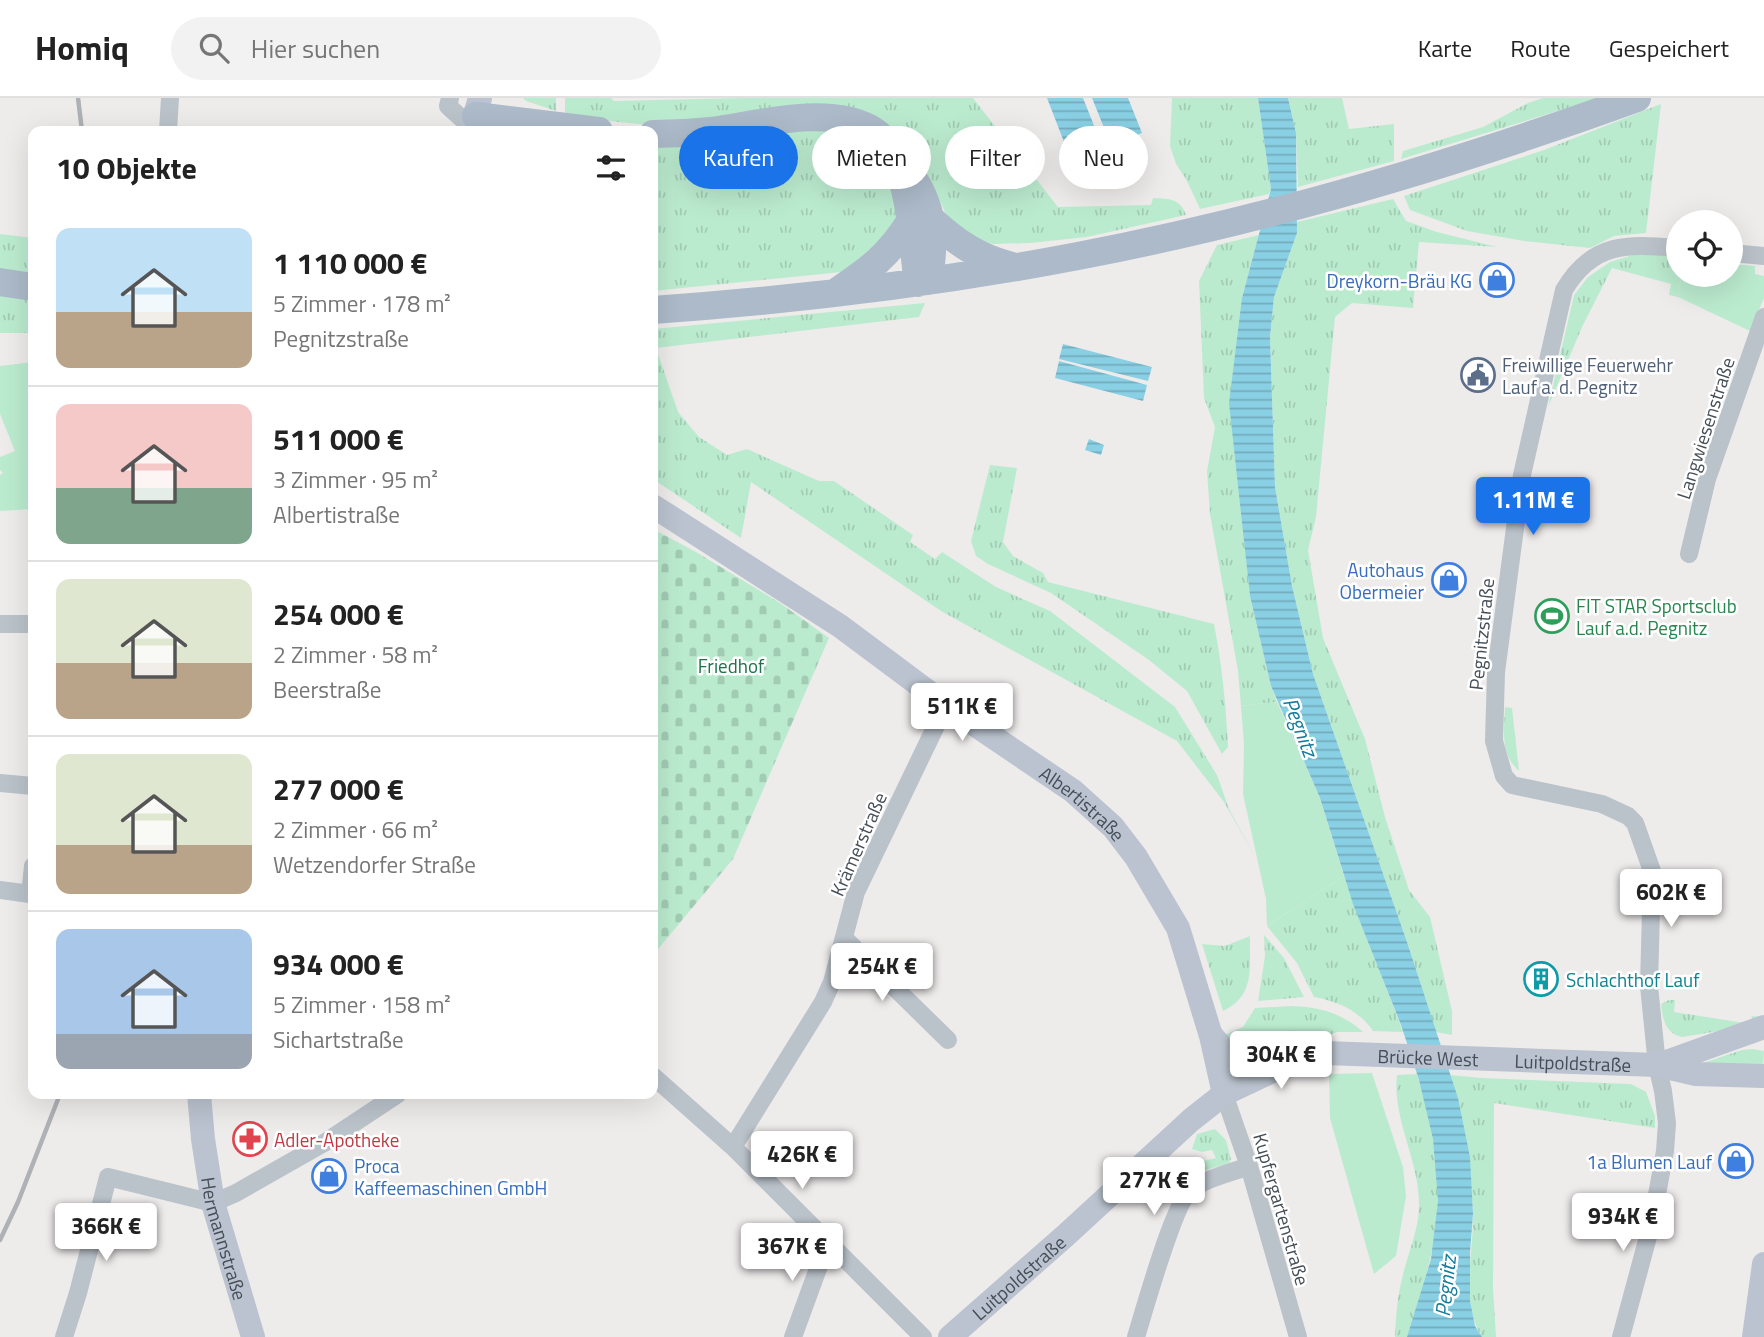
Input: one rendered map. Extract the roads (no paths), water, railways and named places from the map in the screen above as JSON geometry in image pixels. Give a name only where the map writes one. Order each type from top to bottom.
[{"type":"main road","points":[[658,310],[832,294],[923,282],[1153,241],[1322,199],[1534,134],[1637,98]]},
{"type":"main road","points":[[658,134],[712,131],[803,117],[832,119],[870,128],[884,139],[912,175],[921,221],[934,250],[923,282]]},
{"type":"main road","points":[[474,118],[551,126]]},
{"type":"main road","points":[[921,221],[971,252],[1018,267]]},
{"type":"main road","points":[[832,294],[872,268],[921,221]]},
{"type":"main road","points":[[0,282],[28,286]]},
{"type":"main road","name":"Albertistraße","points":[[658,509],[840,626],[946,705],[1073,791],[1113,827],[1136,857],[1178,928],[1211,1036],[1224,1094]]},
{"type":"main road","name":"Luitpoldstraße","points":[[1657,1065],[1764,1027]]},
{"type":"main road","points":[[1211,1036],[1233,1057],[1252,1063],[1300,1051],[1325,1053]]},
{"type":"main road","name":"Luitpoldstraße","points":[[1716,1045],[1764,1046]]},
{"type":"main road","name":"Luitpoldstraße","points":[[950,1337],[1191,1120],[1224,1094],[1290,1063],[1325,1053]]},
{"type":"main road","name":"Brücke West","points":[[1325,1053],[1489,1060]]},
{"type":"main road","name":"Luitpoldstraße","points":[[1489,1060],[1657,1065],[1696,1074],[1764,1076]]},
{"type":"main road","name":"Hermannstraße","points":[[199,1099],[213,1203],[253,1337]]},
{"type":"main road","points":[[1754,1337],[1764,1264]]},
{"type":"street","points":[[168,126],[170,98]]},
{"type":"street","points":[[449,102],[474,118]]},
{"type":"street","name":"Pegnitzstraße","points":[[1657,1065],[1649,986],[1652,871],[1635,822],[1602,803],[1512,785],[1504,776],[1493,741],[1496,672],[1522,475],[1564,290],[1574,274],[1603,252],[1620,246],[1666,247]]},
{"type":"street","points":[[1743,254],[1764,256]]},
{"type":"street","name":"Langwiesenstraße","points":[[1689,554],[1707,479],[1764,317]]},
{"type":"street","points":[[0,624],[28,624]]},
{"type":"street","name":"Krämerstraße","points":[[733,1147],[823,1002],[832,982],[856,892],[946,705]]},
{"type":"street","points":[[0,782],[28,785]]},
{"type":"street","points":[[0,890],[28,894]]},
{"type":"street","points":[[844,938],[948,1040]]},
{"type":"street","points":[[1621,1337],[1652,1222],[1661,1177],[1667,1124],[1657,1065]]},
{"type":"street","points":[[658,1080],[733,1147],[827,1244],[923,1337]]},
{"type":"street","name":"Kupfergartenstraße","points":[[1224,1094],[1250,1166],[1298,1337]]},
{"type":"street","points":[[64,1337],[108,1177],[213,1203],[236,1193],[324,1143],[390,1099]]},
{"type":"street","points":[[1136,1337],[1175,1215],[1188,1192],[1207,1181],[1250,1166]]},
{"type":"street","points":[[793,1337],[827,1244]]},
{"type":"water","points":[[1047,98],[1083,98],[1094,126],[1059,126],[1059,129]]},
{"type":"water","points":[[1092,98],[1128,98],[1139,126],[1103,126]]},
{"type":"water","name":"Pegnitz","points":[[1258,98],[1288,98],[1296,133],[1297,233],[1274,297],[1270,337],[1275,487],[1292,586],[1313,674],[1407,942],[1458,1098],[1470,1157],[1473,1214],[1470,1301],[1475,1326],[1482,1337],[1407,1337],[1431,1259],[1438,1201],[1433,1139],[1419,1080],[1401,1025],[1353,904],[1320,798],[1271,686],[1250,596],[1229,403],[1242,298],[1271,189]]},
{"type":"water","points":[[1063,344],[1152,367],[1148,381],[1059,359]]},
{"type":"water","points":[[1059,361],[1147,385],[1143,401],[1055,378]]},
{"type":"water","points":[[1089,439],[1104,445],[1101,455],[1085,450]]},
{"type":"railway","points":[[78,98],[81,126]]},
{"type":"railway","points":[[0,1240],[18,1202],[58,1099]]},
{"type":"place","name":"Dreykorn-Bräu KG","points":[[1497,280]]},
{"type":"place","name":"Freiwillige Feuerwehr Lauf a. d. Pegnitz","points":[[1478,375]]},
{"type":"place","name":"Autohaus Obermeier","points":[[1449,580]]},
{"type":"place","name":"FIT STAR Sportsclub Lauf a.d. Pegnitz","points":[[1552,616]]},
{"type":"place","name":"Schlachthof Lauf","points":[[1541,979]]},
{"type":"place","name":"Adler-Apotheke","points":[[250,1139]]},
{"type":"place","name":"1a Blumen Lauf","points":[[1736,1161]]},
{"type":"place","name":"Proca Kaffeemaschinen GmbH","points":[[329,1176]]},
{"type":"park label","name":"Friedhof","points":[[731,665]]}]
